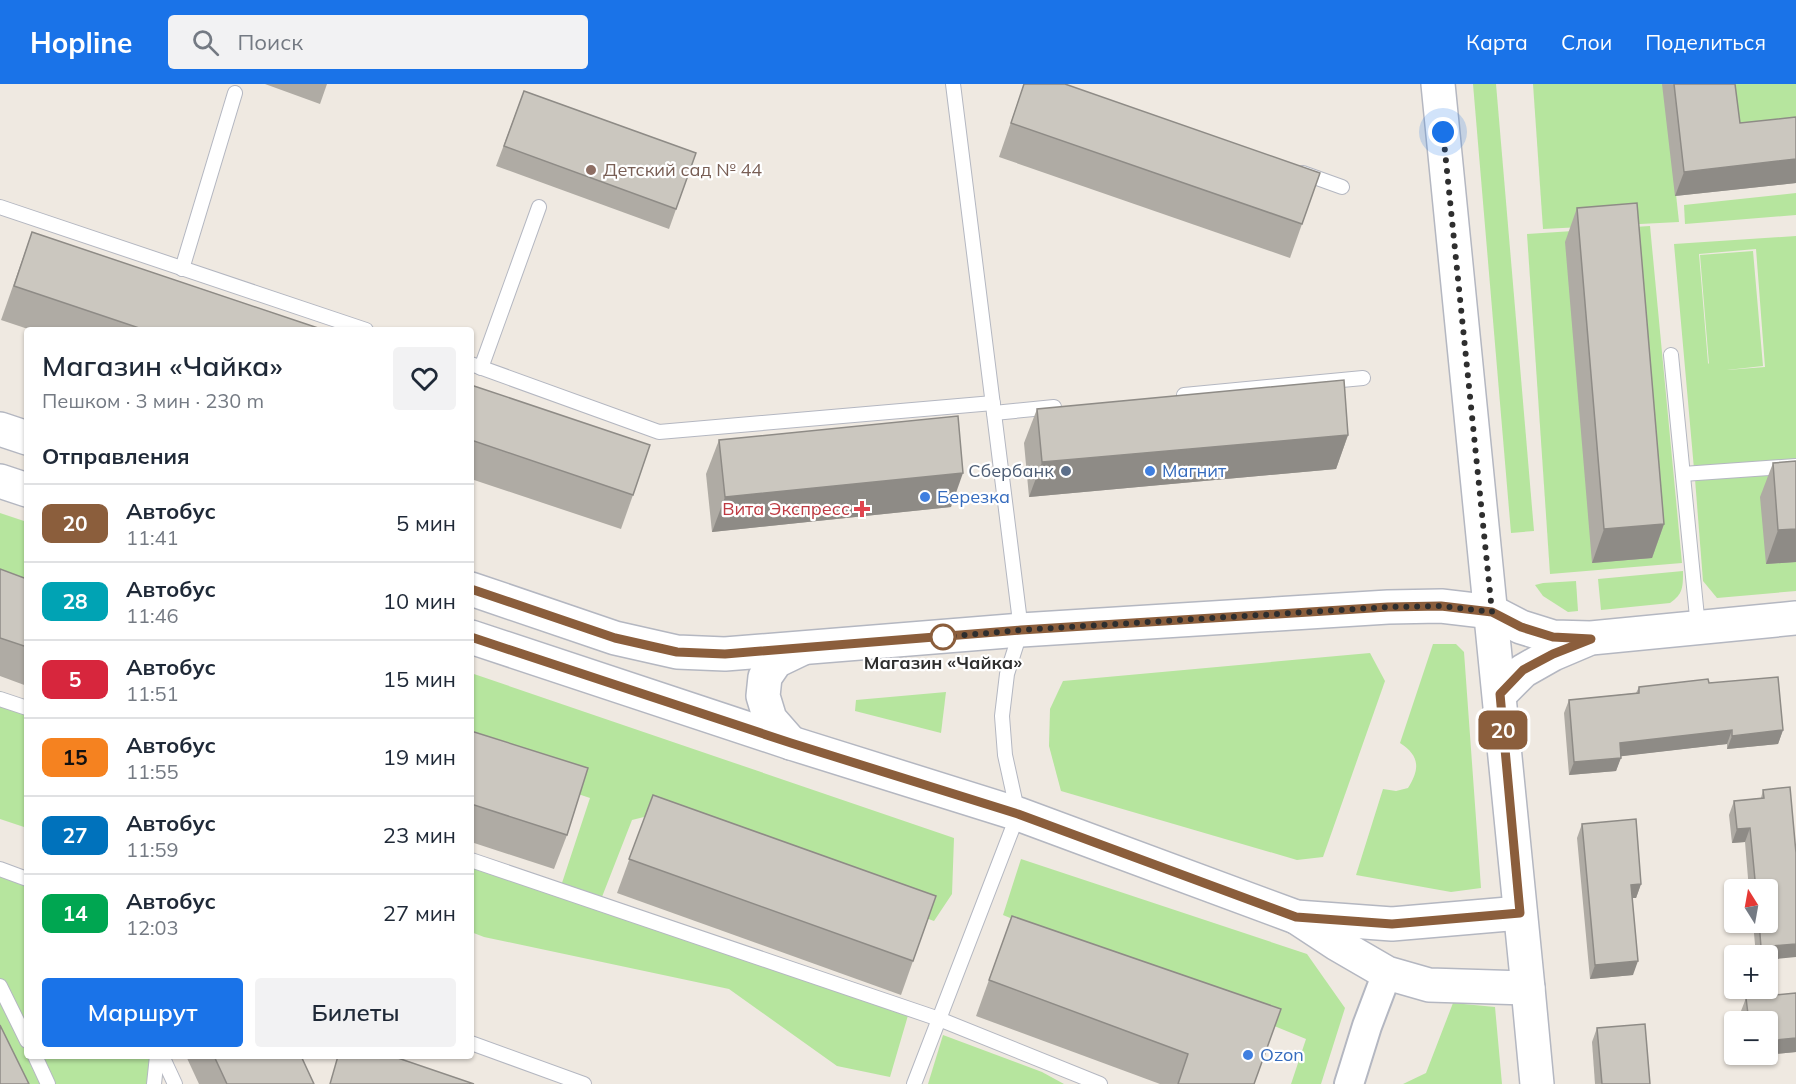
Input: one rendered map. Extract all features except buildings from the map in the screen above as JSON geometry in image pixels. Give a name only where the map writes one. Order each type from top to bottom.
[{"type":"main road","points":[[1438,84],[1537,1084]]},
{"type":"main road","points":[[0,429],[24,437]]},
{"type":"main road","points":[[0,481],[24,489]]},
{"type":"main road","points":[[474,590],[615,638],[677,652],[725,654],[1021,630],[1388,607],[1441,606],[1492,612],[1521,627],[1553,637],[1591,639],[1796,618]]},
{"type":"main road","points":[[474,638],[791,743],[1018,814],[1296,917],[1387,973],[1429,986],[1528,988]]},
{"type":"main road","points":[[1500,694],[1523,670],[1553,654],[1591,639]]},
{"type":"main road","points":[[791,743],[770,719],[763,696],[765,676],[776,661],[801,649]]},
{"type":"main road","points":[[1296,917],[1392,924],[1520,913]]},
{"type":"street","points":[[1349,1084],[1387,973]]},
{"type":"lane","points":[[914,1084],[1018,814],[1005,755],[1002,716],[1007,674],[1021,630],[953,84]]},
{"type":"lane","points":[[182,269],[235,93]]},
{"type":"lane","points":[[1287,168],[1342,187]]},
{"type":"lane","points":[[0,207],[357,327]]},
{"type":"lane","points":[[539,207],[476,366],[659,432],[993,408],[1065,406]]},
{"type":"lane","points":[[1671,355],[1698,627]]},
{"type":"lane","points":[[1172,396],[1363,378]]},
{"type":"lane","points":[[1683,474],[1796,466]]},
{"type":"lane","points":[[0,699],[24,707]]},
{"type":"lane","points":[[474,861],[939,1019],[1100,1084]]},
{"type":"lane","points":[[0,869],[24,878]]},
{"type":"lane","points":[[0,986],[24,1035]]},
{"type":"lane","points":[[474,1044],[582,1084]]},
{"type":"lane","points":[[36,1059],[48,1084]]},
{"type":"lane","points":[[154,1084],[159,1059]]},
{"type":"lane","points":[[162,1059],[175,1084]]},
{"type":"green space","points":[[1473,84],[1496,84],[1534,531],[1511,533]]},
{"type":"green space","points":[[1533,84],[1664,84],[1679,222],[1543,229]]},
{"type":"green space","points":[[1735,84],[1796,84],[1796,143],[1743,150]]},
{"type":"green space","points":[[1796,193],[1796,215],[1685,224],[1684,205]]},
{"type":"green space","points":[[1650,226],[1682,563],[1550,574],[1527,234]]},
{"type":"green space","points":[[1796,236],[1796,461],[1694,469],[1674,244]],"holes":[[[1756,249],[1765,367],[1727,370],[1763,366],[1753,251],[1700,255],[1709,364],[1699,254]]]},
{"type":"green space","points":[[1796,472],[1796,591],[1717,598],[1703,581],[1695,479]]},
{"type":"green space","points":[[0,513],[24,521],[24,602],[0,593]]},
{"type":"green space","points":[[1683,571],[1681,590],[1670,603],[1601,610],[1598,579]]},
{"type":"green space","points":[[1576,581],[1578,611],[1568,612],[1543,596],[1535,585],[1543,583]]},
{"type":"green space","points":[[1433,644],[1456,644],[1464,652],[1481,888],[1451,892],[1356,875],[1383,789],[1396,791],[1408,788],[1415,775],[1414,758],[1400,743]]},
{"type":"green space","points":[[1370,653],[1385,681],[1323,857],[1297,860],[1061,791],[1049,746],[1050,709],[1063,681]]},
{"type":"green space","points":[[474,674],[954,838],[952,894],[934,921],[648,816],[632,820],[600,902],[909,1012],[890,1077],[837,1066],[729,989],[474,933],[474,861],[560,889],[590,798],[474,759]]},
{"type":"green space","points":[[0,691],[24,702],[24,827],[0,819]]},
{"type":"green space","points":[[946,692],[941,733],[855,711],[856,700]]},
{"type":"green space","points":[[1021,859],[1307,954],[1345,1008],[1321,1084],[1291,1084],[1306,1039],[1003,915]]},
{"type":"green space","points":[[0,875],[24,885],[24,1059],[157,1059],[151,1084],[27,1084],[0,1033]]},
{"type":"green space","points":[[1453,1003],[1495,1007],[1502,1084],[1403,1084],[1426,1073]]},
{"type":"green space","points":[[943,1035],[1042,1072],[1064,1084],[928,1084]]},
{"type":"bus line","name":"20","points":[[474,590],[615,638],[677,652],[725,654],[1021,630],[1388,607],[1441,606],[1492,612],[1521,627],[1553,637],[1591,639],[1553,654],[1523,670],[1500,694],[1520,913],[1392,924],[1296,917],[1018,814],[791,743],[474,638]]},
{"type":"place","name":"Детский сад № 44","points":[[591,170]]},
{"type":"place","name":"Сбербанк","points":[[1066,471]]},
{"type":"place","name":"Магнит","points":[[1150,471]]},
{"type":"place","name":"Березка","points":[[925,497]]},
{"type":"place","name":"Вита Экспресс","points":[[862,509]]},
{"type":"place","name":"Магазин «Чайка»","points":[[943,637]]},
{"type":"place","name":"Ozon","points":[[1248,1055]]},
{"type":"route","points":[[943,637],[1388,607],[1441,606],[1492,612],[1443,132]]}]
